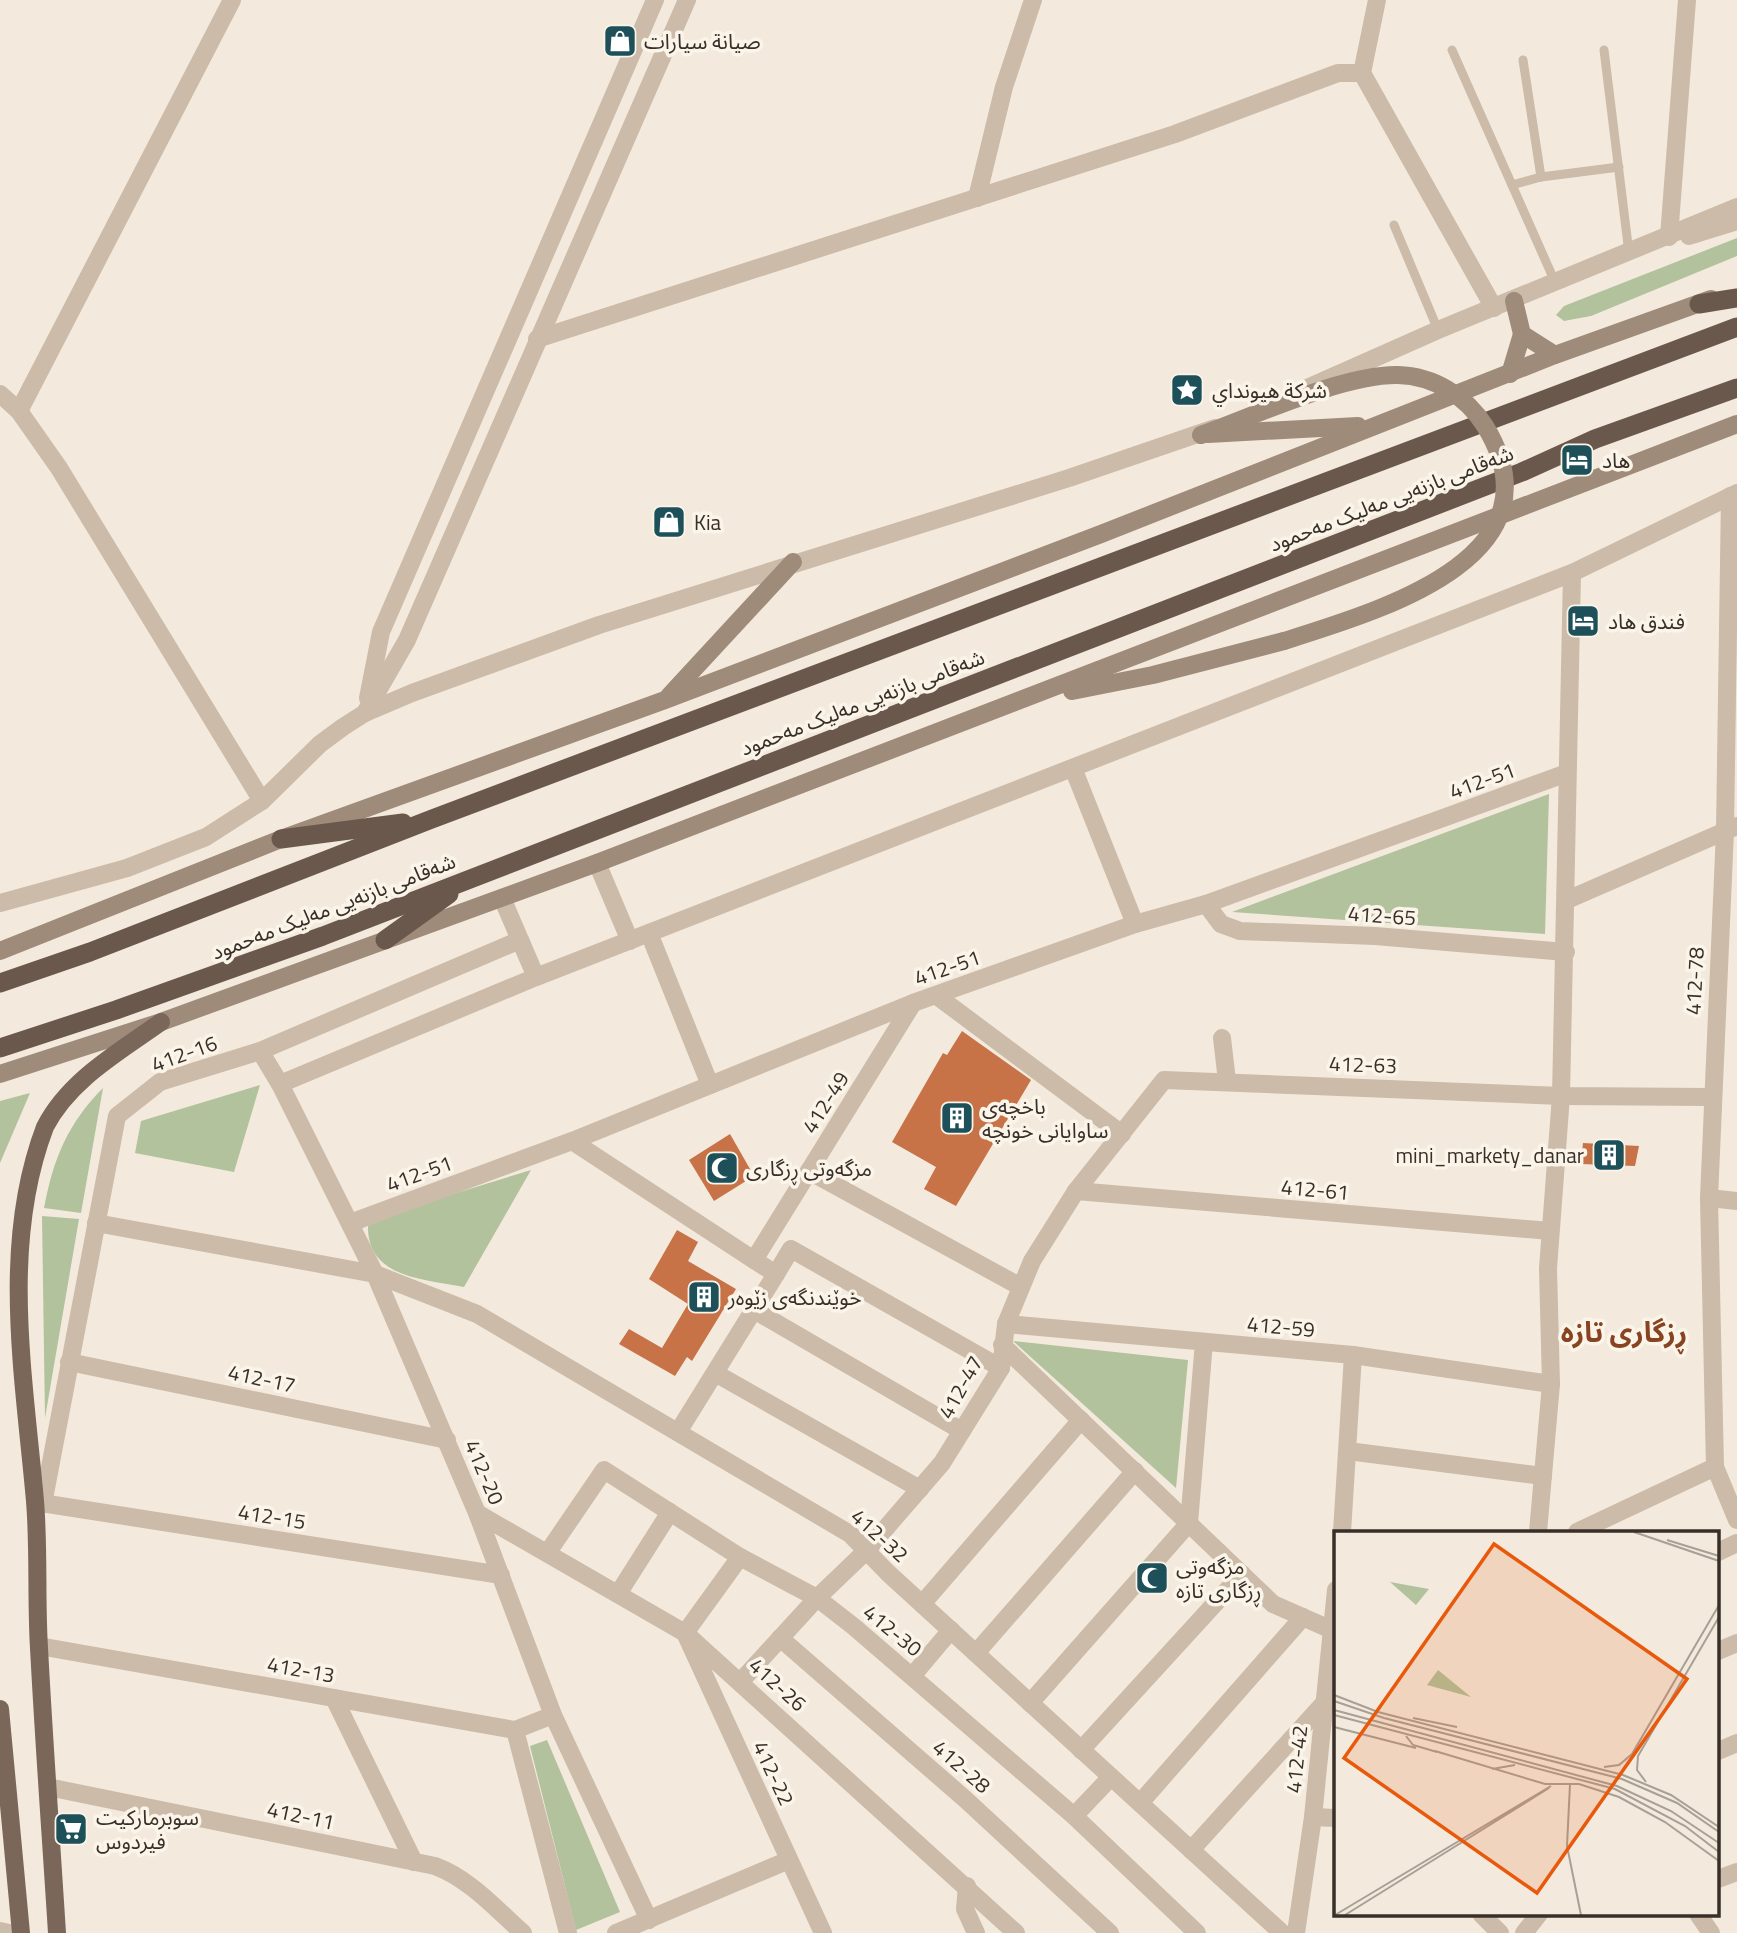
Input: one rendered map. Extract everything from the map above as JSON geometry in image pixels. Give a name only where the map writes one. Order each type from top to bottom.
[{"type":"highway","points":[[1699,304],[1737,298]]},
{"type":"highway","name":"شەقامی بازنەیی مەلیک مەحمود","points":[[0,983],[90,952],[432,819],[1737,327]]},
{"type":"highway","name":"شەقامی بازنەیی مەلیک مەحمود","points":[[0,1048],[241,966],[1522,472],[1595,439],[1737,388]]},
{"type":"highway","points":[[281,839],[432,819]]},
{"type":"highway","points":[[385,940],[470,878]]},
{"type":"main road","points":[[0,951],[281,839],[665,700],[1101,534],[1555,355],[1737,290]]},
{"type":"main road","points":[[1510,374],[1522,334],[1514,301]]},
{"type":"main road","points":[[1522,334],[1555,355]]},
{"type":"main road","points":[[1030,699],[1153,675],[1284,641],[1397,600],[1467,561],[1488,539],[1501,509],[1503,483],[1496,448],[1479,418],[1452,391],[1427,380],[1401,375],[1375,376],[1345,383],[1201,435]]},
{"type":"main road","points":[[1201,435],[1373,426]]},
{"type":"main road","points":[[0,1074],[161,1022],[597,863],[1736,428]]},
{"type":"main road","points":[[665,700],[793,562]]},
{"type":"main road","points":[[57,1933],[39,1646],[39,1503],[8,1340],[14,1217],[20,1190],[45,1127],[61,1100],[84,1078],[161,1022]]},
{"type":"main road","points":[[0,1709],[3,1777],[21,1933]]},
{"type":"street","points":[[19,411],[232,0]]},
{"type":"street","points":[[365,713],[381,632],[654,0]]},
{"type":"street","points":[[365,713],[407,640],[687,0]]},
{"type":"street","points":[[977,198],[1004,87],[1033,0]]},
{"type":"street","points":[[1377,0],[1362,73],[1494,308]]},
{"type":"street","points":[[1668,237],[1687,0]]},
{"type":"street","points":[[537,339],[1175,134],[1338,73],[1362,73]]},
{"type":"street","points":[[0,903],[169,853],[206,837],[262,802],[320,744],[365,713],[412,693],[599,625],[1201,435],[1438,330],[1556,284],[1737,207]]},
{"type":"street","points":[[1668,237],[1685,237],[1737,220]]},
{"type":"street","points":[[0,394],[19,411],[60,468],[262,802]]},
{"type":"street","points":[[280,1084],[536,977],[1572,573],[1733,494]]},
{"type":"street","name":"412-78","points":[[1715,1467],[1709,1198],[1711,1097],[1731,828],[1733,494]]},
{"type":"street","points":[[1538,1531],[1551,1384],[1550,1231],[1561,1096],[1566,953],[1572,573]]},
{"type":"street","points":[[381,632],[407,640]]},
{"type":"street","points":[[1073,768],[1135,924]]},
{"type":"street","name":"412-51","points":[[349,1223],[572,1141],[913,1003],[1135,924],[1206,904],[1567,773]]},
{"type":"street","points":[[1567,900],[1731,828]]},
{"type":"street","points":[[597,863],[630,941]]},
{"type":"street","points":[[502,898],[536,977]]},
{"type":"street","name":"412-65","points":[[1206,904],[1221,924],[1240,930],[1375,936],[1566,953]]},
{"type":"street","points":[[649,933],[710,1085]]},
{"type":"street","name":"412-16","points":[[39,1503],[117,1116],[160,1082],[260,1051],[520,940]]},
{"type":"street","points":[[937,996],[1122,1134]]},
{"type":"street","name":"412-49","points":[[754,1260],[913,1003]]},
{"type":"street","points":[[1222,1038],[1227,1081]]},
{"type":"street","name":"412-20","points":[[260,1051],[280,1084],[375,1274],[477,1513],[553,1715],[649,1920]]},
{"type":"street","name":"412-63","points":[[1164,1080],[1561,1096],[1711,1097]]},
{"type":"street","name":"412-47","points":[[741,1681],[817,1598],[866,1551],[942,1463],[1001,1368],[1006,1324],[1032,1261],[1076,1191],[1164,1080]]},
{"type":"street","points":[[572,1141],[776,1274]]},
{"type":"street","points":[[809,1171],[1021,1287]]},
{"type":"street","name":"412-61","points":[[1076,1191],[1550,1231]]},
{"type":"street","points":[[1709,1198],[1737,1201]]},
{"type":"street","name":"412-32","points":[[96,1223],[375,1274],[477,1314],[849,1534],[976,1654],[1282,1933]]},
{"type":"street","points":[[769,1236],[1001,1368]]},
{"type":"street","points":[[678,1432],[791,1249]]},
{"type":"street","points":[[754,1310],[962,1431]]},
{"type":"street","name":"412-59","points":[[1006,1324],[1353,1356],[1551,1384]]},
{"type":"street","points":[[1030,1703],[1189,1523],[1204,1342]]},
{"type":"street","points":[[1002,1345],[1273,1604],[1332,1630]]},
{"type":"street","points":[[1342,1531],[1353,1356]]},
{"type":"street","name":"412-17","points":[[69,1362],[447,1440]]},
{"type":"street","points":[[715,1373],[920,1489]]},
{"type":"street","points":[[922,1604],[1081,1420]]},
{"type":"street","points":[[1348,1451],[1543,1476]]},
{"type":"street","points":[[1579,1531],[1715,1467],[1730,1485],[1737,1520]]},
{"type":"street","name":"412-30","points":[[548,1552],[604,1470],[740,1556],[817,1598],[913,1675],[1074,1816],[1197,1933]]},
{"type":"street","points":[[976,1654],[1135,1471]]},
{"type":"street","name":"412-15","points":[[39,1503],[501,1576]]},
{"type":"street","points":[[618,1594],[670,1512]]},
{"type":"street","name":"412-26","points":[[477,1513],[685,1633],[1016,1933]]},
{"type":"street","points":[[1720,1551],[1737,1543]]},
{"type":"street","points":[[685,1633],[740,1556]]},
{"type":"street","points":[[1081,1750],[1242,1574]]},
{"type":"street","name":"412-42","points":[[1296,1933],[1313,1817],[1334,1616]]},
{"type":"street","points":[[1140,1803],[1303,1617]]},
{"type":"street","points":[[913,1675],[951,1630]]},
{"type":"street","name":"412-22","points":[[685,1633],[823,1933]]},
{"type":"street","name":"412-28","points":[[780,1638],[965,1799],[1110,1933]]},
{"type":"street","points":[[1720,1650],[1737,1643]]},
{"type":"street","name":"412-13","points":[[39,1646],[514,1730]]},
{"type":"street","points":[[334,1698],[414,1862]]},
{"type":"street","points":[[1191,1850],[1325,1702]]},
{"type":"street","points":[[553,1715],[514,1730],[568,1933]]},
{"type":"street","points":[[1720,1750],[1737,1743]]},
{"type":"street","points":[[1074,1816],[1111,1777]]},
{"type":"street","name":"412-11","points":[[48,1787],[452,1872],[523,1933]]},
{"type":"street","points":[[1313,1817],[1334,1818]]},
{"type":"street","points":[[616,1933],[789,1860]]},
{"type":"street","points":[[1720,1878],[1737,1872]]},
{"type":"street","points":[[967,1886],[965,1909],[976,1933]]},
{"type":"street","points":[[1483,1916],[1500,1933]]},
{"type":"street","points":[[1524,1933],[1537,1916]]},
{"type":"street","points":[[1699,1916],[1712,1933]]},
{"type":"street","points":[[0,1931],[9,1933]]},
{"type":"lane","points":[[1452,50],[1556,284]]},
{"type":"lane","points":[[1604,50],[1629,253]]},
{"type":"lane","points":[[1523,60],[1541,177]]},
{"type":"lane","points":[[1512,185],[1541,177],[1619,167]]},
{"type":"lane","points":[[1394,225],[1438,330]]},
{"type":"green space","points":[[1737,238],[1737,256],[1591,316],[1564,321],[1556,315],[1564,306]]},
{"type":"green space","points":[[1549,794],[1545,934],[1232,912]]},
{"type":"green space","points":[[260,1085],[234,1172],[135,1153],[141,1121]]},
{"type":"green space","points":[[103,1088],[81,1213],[44,1208],[57,1158],[71,1128]]},
{"type":"green space","points":[[30,1093],[0,1163],[0,1101]]},
{"type":"green space","points":[[531,1170],[464,1287],[401,1273],[377,1257],[370,1244],[368,1226],[375,1218]]},
{"type":"green space","points":[[42,1216],[79,1219],[45,1418]]},
{"type":"green space","points":[[1013,1341],[1188,1360],[1176,1488]]},
{"type":"green space","points":[[547,1740],[620,1912],[576,1930],[530,1746]]},
{"type":"building","name":"باخچەی ساوایانی خونچە","points":[[962,1031],[1031,1080],[956,1206],[924,1189],[936,1167],[892,1142],[943,1053],[947,1055]]},
{"type":"building","name":"مزگەوتی ڕزگاری","points":[[730,1134],[754,1176],[714,1201],[689,1160]]},
{"type":"building","name":"mini_markety_danar","points":[[1583,1143],[1639,1146],[1635,1166],[1581,1164]]},
{"type":"building","name":"خوێندنگەی زێوەر","points":[[677,1230],[698,1242],[688,1261],[736,1289],[692,1361],[687,1357],[675,1376],[619,1344],[629,1329],[662,1348],[688,1304],[649,1279]]},
{"type":"place","name":"صيانة سيارات","points":[[620,41]]},
{"type":"place","name":"شركة هيونداي","points":[[1187,390]]},
{"type":"place","name":"هاد","points":[[1577,460]]},
{"type":"place","name":"Kia","points":[[669,522]]},
{"type":"place","name":"فندق هاد","points":[[1583,621]]},
{"type":"place","name":"باخچەی ساوایانی خونچە","points":[[957,1118]]},
{"type":"place","name":"mini_markety_danar","points":[[1609,1155]]},
{"type":"place","name":"مزگەوتی ڕزگاری","points":[[722,1168]]},
{"type":"place","name":"خوێندنگەی زێوەر","points":[[704,1297]]},
{"type":"place","name":"مزگەوتی ڕزگاری تازە","points":[[1152,1578]]},
{"type":"place","name":"سوبرمارکیت فیردوس","points":[[71,1829]]},
{"type":"district","name":"ڕزگاری تازە","points":[[1624,1331]]}]
